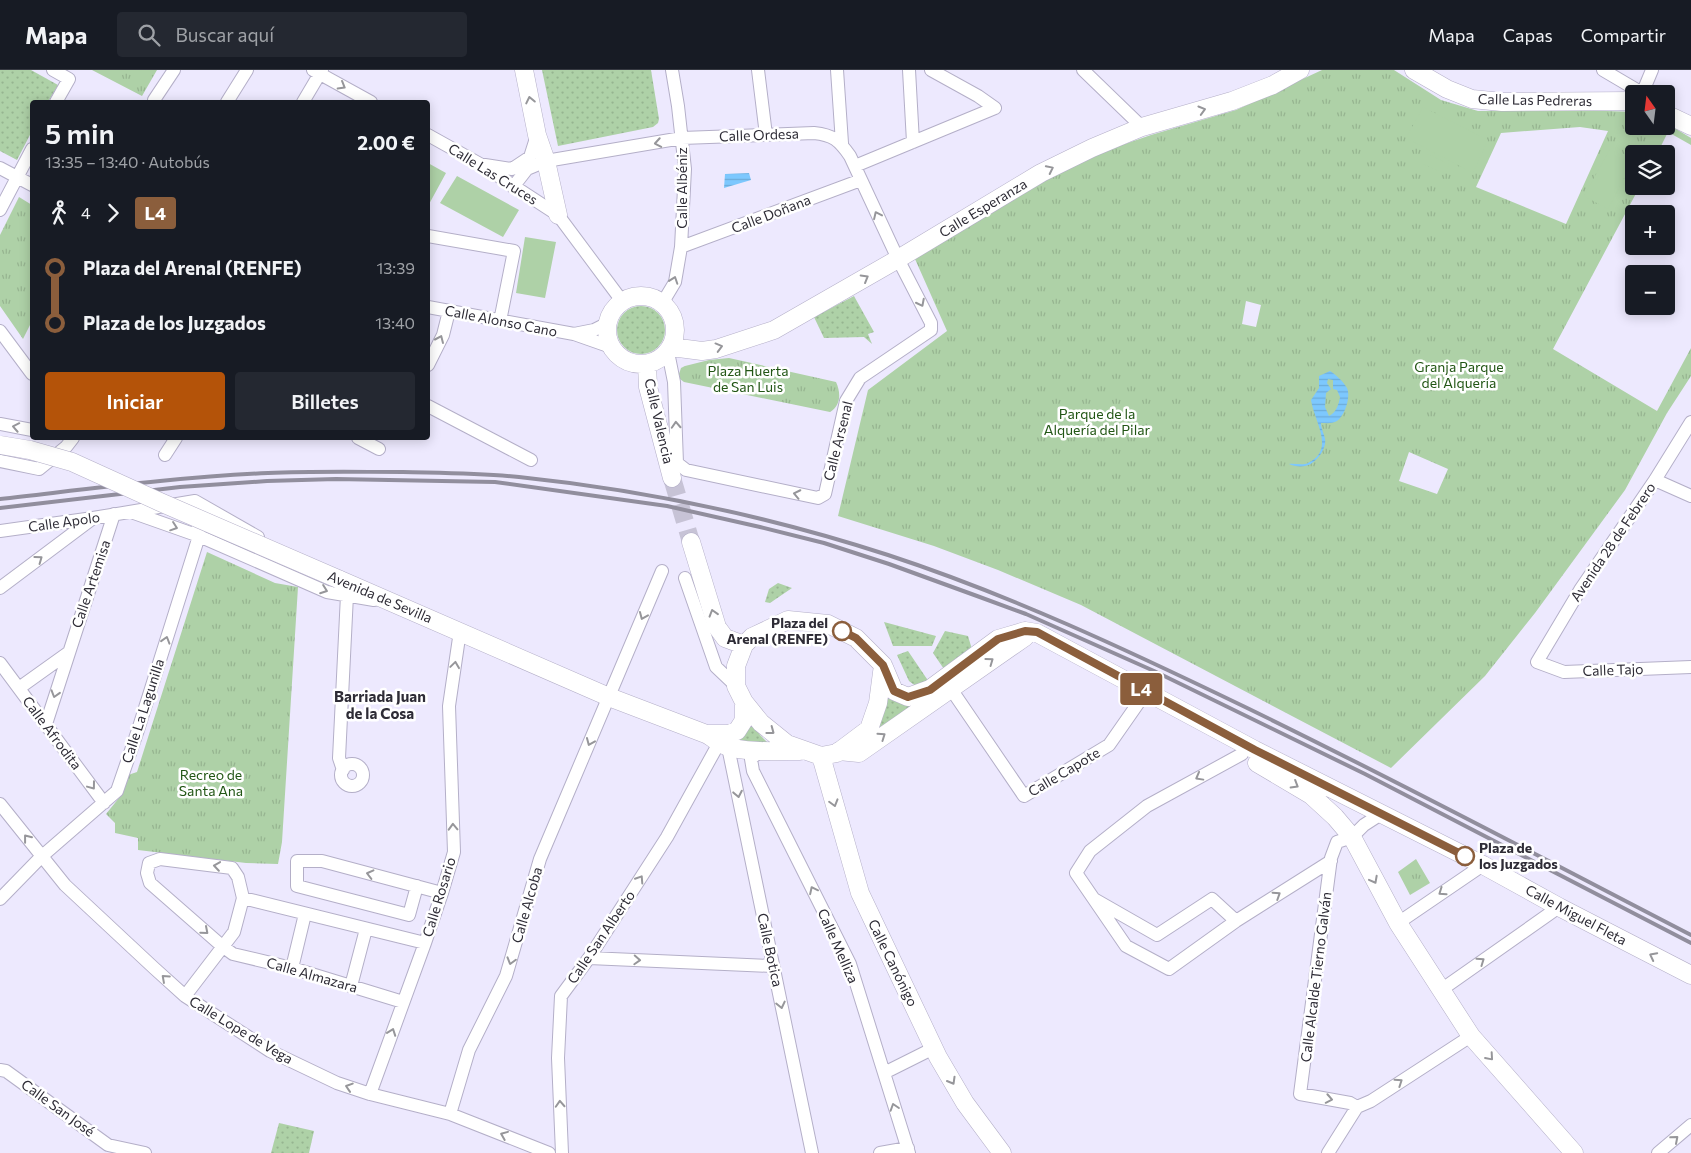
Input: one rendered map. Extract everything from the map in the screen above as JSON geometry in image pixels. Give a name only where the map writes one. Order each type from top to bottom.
[{"type":"street","points":[[53,70],[69,79],[57,100]]},
{"type":"street","points":[[154,100],[174,70]]},
{"type":"street","points":[[228,100],[247,70]]},
{"type":"street","points":[[524,70],[537,135],[546,161],[558,215],[622,301]]},
{"type":"street","name":"Calle Albéniz","points":[[663,302],[675,282],[681,247],[684,169],[682,138],[672,70]]},
{"type":"street","points":[[758,70],[766,135]]},
{"type":"street","points":[[837,70],[842,143],[855,166],[898,259]]},
{"type":"street","points":[[909,70],[914,142]]},
{"type":"street","points":[[855,166],[995,108],[978,96],[931,70]]},
{"type":"street","points":[[1082,70],[1142,127]]},
{"type":"street","name":"Calle Esperanza","points":[[670,350],[702,351],[716,349],[774,330],[898,259],[1041,173],[1092,148],[1142,127],[1232,102],[1300,70]]},
{"type":"street","name":"Calle Las Pedreras","points":[[1414,70],[1447,89],[1472,99],[1502,102],[1625,97]]},
{"type":"street","points":[[1603,70],[1625,86]]},
{"type":"street","points":[[1644,85],[1652,70]]},
{"type":"street","points":[[304,100],[318,71],[368,100]]},
{"type":"street","points":[[1675,118],[1691,126]]},
{"type":"street","name":"Calle Ordesa","points":[[513,187],[527,169],[546,161],[682,138],[814,133],[828,135],[842,143]]},
{"type":"street","points":[[480,164],[512,170],[530,156],[537,135]]},
{"type":"street","name":"Calle Las Cruces","points":[[430,136],[480,164],[558,215]]},
{"type":"street","points":[[0,210],[30,153]]},
{"type":"street","points":[[0,168],[30,185]]},
{"type":"street","name":"Calle Doñana","points":[[681,247],[860,180]]},
{"type":"street","points":[[430,236],[514,251],[500,321]]},
{"type":"street","name":"Calle Arsenal","points":[[670,350],[674,382],[677,464],[686,470],[818,498],[825,494],[846,401],[860,378],[931,330],[931,323],[898,259]]},
{"type":"street","points":[[636,296],[650,296],[663,302],[671,312],[676,323],[676,336],[670,350],[658,360],[647,364],[628,361],[618,355],[607,335],[612,310],[622,301],[636,296]]},
{"type":"street","name":"Calle Alonso Cano","points":[[430,307],[574,334],[612,347]]},
{"type":"street","points":[[430,361],[443,335],[450,311]]},
{"type":"street","name":"Calle Alonso Cano","points":[[574,334],[594,330],[608,323]]},
{"type":"street","points":[[0,331],[30,371]]},
{"type":"street","name":"Calle Valencia","points":[[647,364],[648,387],[672,478]]},
{"type":"street","points":[[430,407],[531,460]]},
{"type":"street","name":"Avenida 28 de Febrero","points":[[1536,662],[1580,590],[1655,480],[1691,422]]},
{"type":"street","points":[[0,424],[30,430]]},
{"type":"street","points":[[0,461],[39,469],[66,447],[71,440]]},
{"type":"street","points":[[165,455],[175,440]]},
{"type":"street","points":[[362,440],[379,449]]},
{"type":"street","name":"Avenida de Sevilla","points":[[0,445],[30,450],[72,462],[608,697],[718,741],[761,750],[814,754]]},
{"type":"street","points":[[1655,480],[1691,496]]},
{"type":"street","points":[[195,501],[199,536]]},
{"type":"street","points":[[195,501],[256,536],[353,579],[388,600]]},
{"type":"street","name":"Calle Apolo","points":[[0,531],[195,501]]},
{"type":"street","points":[[128,512],[199,536],[327,592],[388,600]]},
{"type":"street","name":"Calle Artemisa","points":[[46,724],[114,514]]},
{"type":"street","points":[[0,588],[93,518]]},
{"type":"street","points":[[60,523],[64,532],[64,541]]},
{"type":"street","name":"Calle La Lagunilla","points":[[0,899],[41,857],[117,792],[199,536]]},
{"type":"street","points":[[691,542],[717,627],[725,638],[744,645]]},
{"type":"street","name":"Calle Alcoba","points":[[450,1114],[469,1050],[506,976],[540,859],[662,571]]},
{"type":"street","points":[[684,578],[716,668],[740,694],[761,723],[787,744],[814,754],[839,751],[859,753],[1021,639],[1037,632]]},
{"type":"street","points":[[343,770],[339,758],[347,595]]},
{"type":"street","points":[[740,694],[736,666],[744,645],[752,637],[788,620],[828,624],[856,638],[883,665],[894,691],[908,697],[930,690],[998,639],[1025,631],[1037,632],[1148,693],[1248,752],[1311,795],[1334,817],[1352,837],[1398,923],[1471,1036],[1574,1153]]},
{"type":"street","name":"Calle Rosario","points":[[370,1094],[425,943],[454,852],[450,706],[460,631]]},
{"type":"street","points":[[19,688],[68,653]]},
{"type":"street","name":"Calle Tajo","points":[[1536,662],[1564,672],[1691,667]]},
{"type":"street","name":"Calle Afrodita","points":[[0,663],[104,803]]},
{"type":"street","points":[[839,751],[869,729],[878,703],[883,665]]},
{"type":"street","name":"Calle Capote","points":[[950,689],[1024,796],[1109,745],[1148,693]]},
{"type":"street","name":"Avenida de Sevilla","points":[[718,741],[728,734],[737,731],[744,720],[740,694]]},
{"type":"street","name":"Calle San Alberto","points":[[562,1153],[558,1058],[561,996],[589,958],[667,837],[718,741]]},
{"type":"street","name":"Calle Botica","points":[[718,741],[791,1049],[812,1153]]},
{"type":"street","name":"Calle Melliza","points":[[761,750],[751,759],[753,770],[850,964],[909,1150]]},
{"type":"street","points":[[1248,752],[1147,806],[1090,851],[1076,873],[1126,946],[1169,970],[1236,921],[1331,861],[1337,842],[1352,837],[1364,825],[1381,814]]},
{"type":"street","name":"Calle Miguel Fleta","points":[[1248,752],[1381,814],[1691,975]]},
{"type":"street","name":"Calle Canónigo","points":[[814,754],[860,893],[934,1048],[965,1103],[1002,1153]]},
{"type":"street","name":"Calle Lope de Vega","points":[[0,804],[65,885],[185,996],[270,1050],[337,1083],[370,1094],[450,1114],[549,1153]]},
{"type":"street","name":"Calle Almazara","points":[[243,898],[238,877],[232,868],[160,859],[149,864],[147,873],[150,883],[233,954],[292,968],[403,1002]]},
{"type":"street","points":[[417,886],[409,915],[296,886],[297,862],[322,861],[417,886],[442,893]]},
{"type":"street","name":"Calle Alcalde Tierno Galván","points":[[1331,861],[1300,1094],[1350,1103],[1357,1107]]},
{"type":"street","points":[[1398,923],[1482,865]]},
{"type":"street","points":[[185,996],[234,932],[243,898],[425,943]]},
{"type":"street","points":[[1094,899],[1157,935],[1212,899],[1236,921]]},
{"type":"street","points":[[1441,990],[1559,907]]},
{"type":"street","points":[[292,968],[305,914]]},
{"type":"street","points":[[351,986],[366,929]]},
{"type":"street","points":[[589,958],[772,966]]},
{"type":"street","points":[[1328,1153],[1357,1107],[1471,1036]]},
{"type":"street","points":[[884,1074],[934,1048]]},
{"type":"street","name":"Calle San José","points":[[0,1070],[6,1071],[108,1145],[145,1153]]},
{"type":"street","points":[[1658,1153],[1691,1125]]},
{"type":"street","points":[[880,1153],[909,1150]]},
{"type":"green space","points":[[0,70],[31,70],[58,85],[49,100],[30,100],[30,135],[17,160],[0,151]]},
{"type":"green space","points":[[92,70],[157,70],[142,96]]},
{"type":"green space","points":[[542,70],[651,70],[659,119],[658,123],[653,127],[558,146]]},
{"type":"green space","name":"Parque de la Alquería del Pilar","points":[[1322,70],[1394,70],[1441,100],[1478,111],[1625,112],[1625,135],[1666,135],[1662,145],[1625,145],[1625,195],[1635,195],[1630,205],[1625,205],[1625,214],[1553,349],[1657,411],[1691,348],[1691,376],[1667,413],[1625,490],[1535,613],[1485,676],[1391,768],[1081,605],[998,570],[934,546],[838,516],[868,390],[947,331],[915,259],[1018,193],[1090,156],[1151,135],[1236,110]],"holes":[[[1580,127],[1608,131],[1566,224],[1476,187],[1501,133]],[[1246,301],[1261,305],[1256,327],[1242,324]],[[1409,452],[1448,469],[1437,494],[1399,481]]]},
{"type":"green space","points":[[1423,107],[1488,140],[1473,173],[1406,138]]},
{"type":"green space","name":"Parque de la Alquería del Pilar","points":[[1675,128],[1691,138],[1691,145],[1673,135],[1675,135]]},
{"type":"green space","points":[[1610,149],[1625,157],[1625,176],[1608,209],[1584,196]]},
{"type":"green space","points":[[1428,154],[1449,164],[1445,174],[1423,164]]},
{"type":"green space","points":[[430,164],[446,173],[430,202]]},
{"type":"green space","points":[[457,176],[519,210],[503,237],[440,203]]},
{"type":"green space","points":[[19,197],[30,204],[30,325],[23,339],[0,306],[0,235]]},
{"type":"green space","points":[[525,237],[556,242],[545,298],[516,293]]},
{"type":"green space","points":[[854,296],[874,332],[868,334],[872,344],[864,337],[824,338],[814,317]]},
{"type":"green space","points":[[636,306],[646,306],[658,313],[665,325],[665,335],[658,347],[646,354],[636,354],[628,350],[621,343],[617,335],[617,325],[621,317],[628,310]]},
{"type":"green space","name":"Plaza Huerta de San Luis","points":[[729,358],[836,382],[839,390],[838,402],[830,412],[684,382],[680,379],[681,368],[685,366],[709,360]]},
{"type":"green space","name":"Recreo de Santa Ana","points":[[207,552],[275,583],[298,587],[282,842],[278,864],[246,863],[138,850],[138,838],[115,833],[115,823],[106,814],[123,793],[128,775],[137,772]]},
{"type":"green space","points":[[778,583],[792,588],[770,603],[765,602],[769,589]]},
{"type":"green space","points":[[884,622],[936,636],[932,646],[893,646]]},
{"type":"green space","points":[[945,631],[968,636],[971,646],[970,655],[946,672],[933,653]]},
{"type":"green space","points":[[908,651],[929,682],[917,687],[909,681],[897,655]]},
{"type":"green space","points":[[886,692],[893,699],[903,703],[917,701],[915,705],[876,736],[883,715]]},
{"type":"green space","points":[[751,719],[760,735],[772,747],[732,741]]},
{"type":"green space","points":[[1416,859],[1430,883],[1410,895],[1398,872]]},
{"type":"green space","points":[[279,1123],[314,1131],[309,1153],[271,1153]]},
{"type":"water","points":[[749,173],[751,180],[724,188],[725,174]]},
{"type":"water","points":[[1330,371],[1337,376],[1347,388],[1346,406],[1337,421],[1321,423],[1325,443],[1322,452],[1316,460],[1305,466],[1292,465],[1289,464],[1308,463],[1321,451],[1321,434],[1311,400],[1319,388],[1319,376]],"holes":[[[1328,379],[1333,380],[1333,389],[1337,390],[1340,397],[1337,408],[1329,416],[1325,407],[1326,393],[1331,389],[1327,383]]]},
{"type":"tunnel","points":[[672,478],[691,542]]},
{"type":"railway","points":[[0,499],[201,477],[285,472],[461,473],[519,477],[613,489],[705,506],[797,528],[888,555],[979,588],[1068,624],[1156,664],[1356,762],[1691,935]]},
{"type":"railway","points":[[0,508],[180,487],[267,481],[336,479],[495,482],[667,506],[824,543],[889,564],[1026,614],[1154,671],[1365,774],[1691,943]]},
{"type":"bus line","name":"L4","points":[[842,631],[856,638],[883,665],[894,691],[908,697],[930,690],[998,639],[1025,631],[1037,632],[1255,750],[1465,856]]},
{"type":"place","name":"Plaza del Arenal (RENFE)","points":[[842,631]]},
{"type":"place","name":"Plaza de los Juzgados","points":[[1465,856]]},
{"type":"district","name":"Barriada Juan de la Cosa","points":[[380,706]]},
{"type":"park label","name":"Granja Parque del Alquería","points":[[1459,376]]}]
